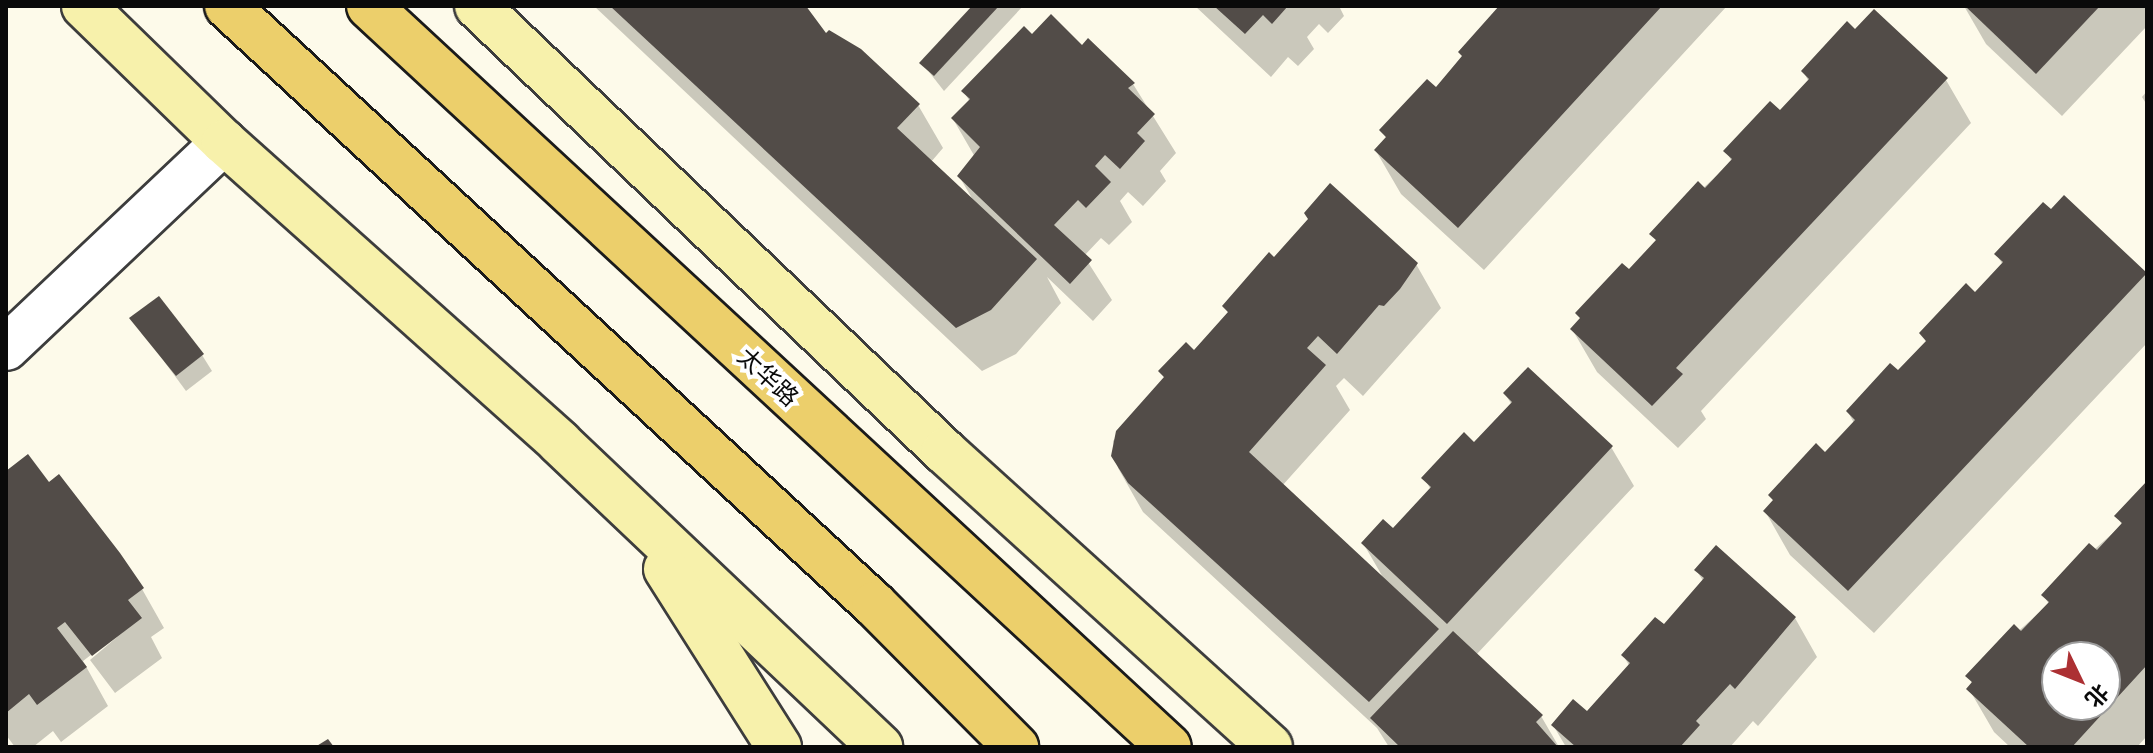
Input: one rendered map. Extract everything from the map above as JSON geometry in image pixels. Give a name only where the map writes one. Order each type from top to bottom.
[{"type":"main road","points":[[227,6],[874,604],[1016,747]]},
{"type":"main road","name":"太华路","points":[[369,6],[1169,747]]},
{"type":"street","points":[[84,6],[224,142],[559,442],[880,747]]},
{"type":"street","points":[[477,6],[944,451],[1270,747]]},
{"type":"street","points":[[6,348],[224,142]]},
{"type":"street","points":[[559,442],[677,582],[779,747]]},
{"type":"building","points":[[610,6],[806,6],[826,33],[829,30],[861,49],[920,104],[897,128],[1037,259],[991,310],[956,328]]},
{"type":"building","points":[[972,6],[999,6],[934,76],[919,63]]},
{"type":"building","points":[[1214,6],[1288,6],[1272,24],[1263,15],[1245,34]]},
{"type":"building","points":[[1499,6],[1662,6],[1458,228],[1374,150],[1386,137],[1379,130],[1427,79],[1436,87],[1462,56],[1458,52]]},
{"type":"building","points":[[1965,6],[2100,6],[2036,74]]},
{"type":"building","points":[[1874,9],[1948,78],[1676,368],[1683,374],[1652,406],[1570,329],[1580,318],[1575,313],[1622,263],[1629,269],[1656,240],[1649,234],[1698,181],[1705,188],[1732,159],[1723,151],[1770,101],[1780,110],[1809,79],[1801,71],[1847,21],[1855,29]]},
{"type":"building","points":[[1051,14],[1082,45],[1088,38],[1135,83],[1128,88],[1155,114],[1137,133],[1145,141],[1120,169],[1105,155],[1095,166],[1111,182],[1086,208],[1078,200],[1054,225],[1092,260],[1070,284],[957,176],[980,147],[951,118],[970,99],[961,91],[1024,26],[1032,34]]},
{"type":"building","points":[[1330,183],[1418,263],[1400,289],[1384,306],[1379,305],[1337,354],[1318,336],[1307,348],[1326,365],[1249,452],[1439,629],[1369,702],[1128,483],[1111,456],[1116,431],[1164,377],[1158,371],[1186,342],[1194,350],[1228,312],[1222,306],[1269,252],[1274,257],[1308,219],[1304,213]]},
{"type":"building","points":[[2064,195],[2147,273],[1848,591],[1763,511],[1773,500],[1768,495],[1816,443],[1825,452],[1855,420],[1846,411],[1890,363],[1898,370],[1926,341],[1919,333],[1966,283],[1975,292],[2003,262],[1994,254],[2043,202],[2051,209]]},
{"type":"building","points":[[159,296],[204,354],[176,376],[129,318]]},
{"type":"building","points":[[1528,367],[1613,446],[1447,624],[1361,543],[1383,519],[1393,528],[1431,487],[1421,478],[1464,432],[1474,442],[1512,402],[1503,393]]},
{"type":"building","points":[[28,454],[49,482],[59,474],[120,553],[144,588],[128,600],[142,618],[92,656],[65,622],[57,628],[87,667],[37,705],[29,694],[6,713],[6,471]]},
{"type":"building","points":[[2147,481],[2147,665],[2121,693],[2121,641],[2041,641],[2041,721],[2096,721],[2072,747],[2029,747],[1966,689],[1972,682],[1965,676],[2014,624],[2021,631],[2049,602],[2041,595],[2089,543],[2097,550],[2122,523],[2114,516]]},
{"type":"building","points":[[1716,545],[1796,617],[1735,689],[1730,684],[1696,721],[1700,725],[1680,747],[1576,747],[1551,725],[1573,699],[1587,711],[1630,663],[1621,655],[1655,617],[1664,624],[1704,578],[1694,570]]},
{"type":"building","points":[[1453,631],[1543,715],[1536,722],[1558,747],[1400,747],[1370,718]]},
{"type":"building","points":[[328,739],[334,747],[315,747]]}]
